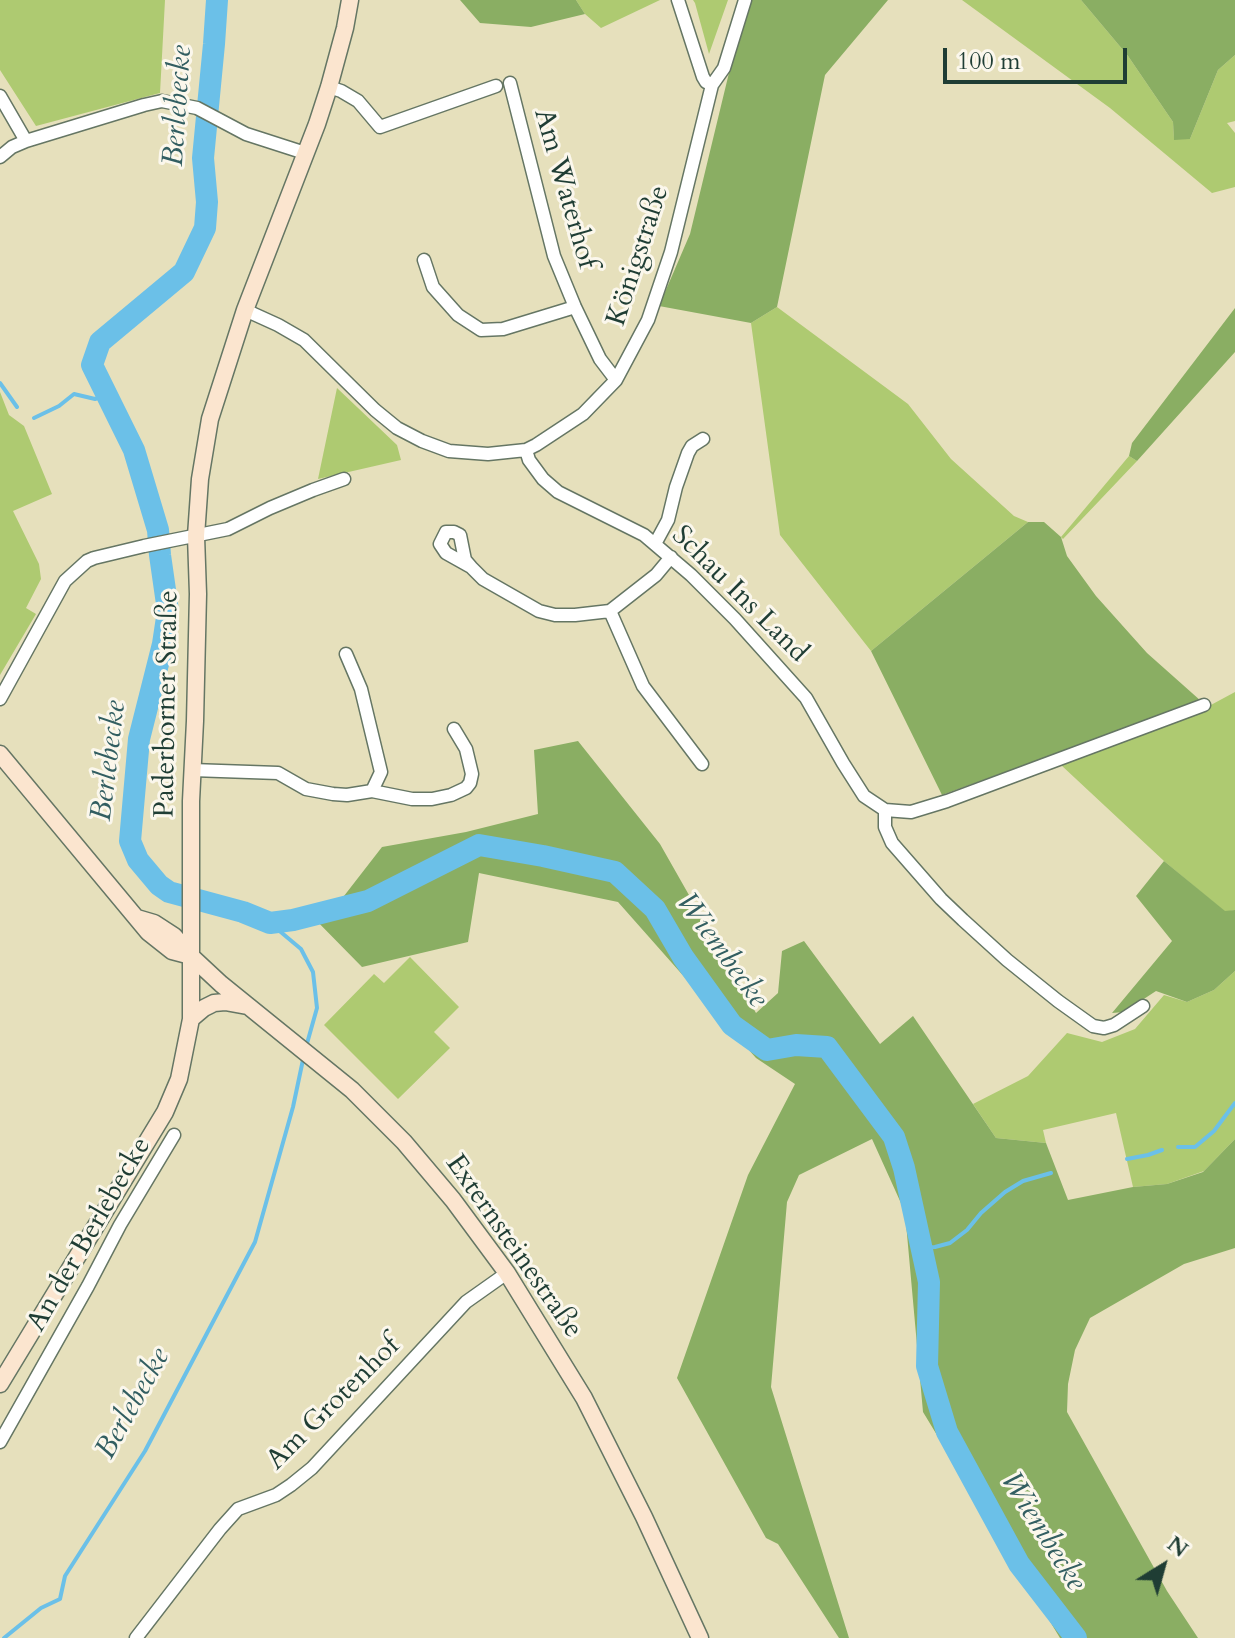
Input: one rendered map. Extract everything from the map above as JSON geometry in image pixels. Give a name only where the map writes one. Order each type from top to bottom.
[{"type":"main road","name":"Paderborner Straße","points":[[0,1384],[165,1112],[179,1079],[191,1019],[191,801],[198,594],[196,536],[200,479],[210,419],[245,310],[329,87],[350,0]]},
{"type":"main road","name":"Externsteinestraße","points":[[0,754],[148,932],[163,946],[192,957],[352,1090],[404,1142],[453,1200],[507,1273],[564,1363],[603,1433],[700,1638]]},
{"type":"main road","points":[[191,1019],[214,1003],[248,1006]]},
{"type":"street","points":[[678,0],[703,77],[712,85]]},
{"type":"street","name":"Königstraße","points":[[245,310],[304,340],[375,410],[397,428],[422,441],[449,451],[488,454],[526,450],[583,414],[616,380],[648,320],[671,252],[712,85],[724,68],[745,0]]},
{"type":"street","name":"Am Waterhof","points":[[510,83],[554,256],[600,359],[616,380]]},
{"type":"street","points":[[329,87],[358,101],[380,127],[496,86]]},
{"type":"street","points":[[0,96],[26,141]]},
{"type":"street","points":[[0,157],[26,141],[162,101],[197,108],[246,134],[305,153]]},
{"type":"street","name":"Am Waterhof","points":[[424,260],[433,287],[458,315],[481,330],[503,329],[575,307]]},
{"type":"street","points":[[655,544],[668,520],[688,453],[703,439]]},
{"type":"street","name":"Schau Ins Land","points":[[526,450],[529,460],[543,479],[558,492],[644,535],[691,575],[735,619],[806,698],[864,796],[885,810]]},
{"type":"street","points":[[0,699],[65,581],[79,567],[94,558],[228,529],[284,502],[344,479]]},
{"type":"street","points":[[471,567],[441,548],[440,540],[446,532],[460,535],[465,560],[483,579],[539,611],[575,615],[610,611],[656,575],[671,557]]},
{"type":"street","points":[[610,611],[643,686],[702,764]]},
{"type":"street","points":[[346,654],[361,689],[381,772],[372,791]]},
{"type":"street","points":[[1143,1006],[1104,1028],[1093,1026],[1058,1001],[1007,960],[941,899],[892,843],[885,827],[885,810],[911,812],[947,801],[1204,705]]},
{"type":"street","points":[[192,770],[278,773],[306,789],[333,794],[372,791],[412,799],[432,799],[451,795],[470,783],[472,774],[466,749],[454,729]]},
{"type":"street","name":"An der Berlebecke","points":[[0,1442],[120,1225],[174,1135]]},
{"type":"street","name":"Am Grotenhof","points":[[136,1638],[238,1509],[276,1495],[312,1468],[466,1302],[507,1273]]},
{"type":"green space","points":[[0,0],[165,0],[160,93],[36,126],[0,70]]},
{"type":"green space","points":[[460,0],[576,0],[585,14],[531,27],[480,23]]},
{"type":"green space","points":[[576,0],[660,0],[601,28],[585,14]]},
{"type":"green space","points":[[693,0],[728,0],[709,54],[695,3]]},
{"type":"green space","points":[[750,0],[888,0],[825,75],[777,307],[751,323],[659,306],[690,234],[735,48]]},
{"type":"green space","points":[[962,0],[1081,0],[1128,56],[1173,122],[1174,139],[1190,139],[1218,70],[1235,55],[1235,121],[1227,123],[1235,133],[1235,187],[1212,193],[1110,108]]},
{"type":"green space","points":[[1081,0],[1235,0],[1235,55],[1218,70],[1190,139],[1174,140],[1173,122],[1128,56]]},
{"type":"green space","points":[[777,307],[908,404],[951,459],[1014,516],[1028,522],[871,651],[780,535],[751,323]]},
{"type":"green space","points":[[1235,308],[1235,352],[1137,461],[1129,456],[1132,443]]},
{"type":"green space","points":[[337,388],[397,445],[401,460],[318,479]]},
{"type":"green space","points":[[0,392],[9,415],[24,426],[52,494],[13,511],[39,564],[41,579],[26,608],[36,614],[0,675]]},
{"type":"green space","points":[[1129,456],[1137,461],[1063,539],[1061,537]]},
{"type":"green space","points":[[1028,522],[1044,522],[1061,537],[1067,556],[1096,596],[1147,653],[1201,701],[942,795],[871,651]]},
{"type":"green space","points":[[1235,692],[1235,910],[1225,912],[1164,861],[1061,765],[1196,713]]},
{"type":"green space","points":[[578,741],[660,844],[756,1013],[778,993],[782,951],[804,941],[880,1044],[913,1016],[996,1138],[1046,1143],[1068,1200],[1133,1187],[1167,1184],[1203,1172],[1235,1139],[1235,1248],[1184,1264],[1090,1318],[1075,1350],[1068,1384],[1067,1412],[1167,1591],[1198,1638],[1060,1638],[923,1412],[905,1212],[872,1139],[799,1175],[787,1202],[771,1387],[849,1638],[839,1638],[778,1544],[766,1538],[677,1378],[748,1175],[795,1084],[756,1058],[618,902],[479,873],[468,942],[362,967],[306,910],[337,905],[382,847],[466,832],[538,814],[534,750]]},
{"type":"green space","points":[[1164,861],[1225,911],[1235,910],[1235,971],[1214,990],[1187,1002],[1156,991],[1124,1012],[1112,1013],[1172,941],[1136,896]]},
{"type":"green space","points":[[410,957],[459,1007],[434,1032],[450,1048],[398,1099],[324,1025],[374,974],[384,983]]},
{"type":"green space","points":[[1235,971],[1235,1139],[1204,1171],[1167,1184],[1133,1187],[1116,1113],[1043,1130],[1046,1143],[996,1138],[973,1104],[1028,1076],[1067,1033],[1102,1042],[1135,1029],[1164,995],[1187,1002],[1214,990]]},
{"type":"waterway","name":"Wiembecke","points":[[217,0],[203,158],[207,202],[205,228],[184,272],[100,342],[92,365],[134,450],[158,530],[168,611],[163,644],[139,739],[130,841],[138,860],[169,892],[243,912],[270,923],[368,901],[479,845],[615,872],[655,909],[683,957],[732,1025],[767,1050],[796,1045],[827,1047],[894,1137],[904,1168],[929,1282],[927,1366],[947,1432],[1019,1564],[1076,1638]]},
{"type":"waterway","points":[[0,383],[17,407]]},
{"type":"waterway","points":[[34,418],[59,406],[74,394],[95,399],[107,395]]},
{"type":"waterway","name":"Berlebecke","points":[[270,923],[301,949],[313,972],[317,1008],[306,1047]]},
{"type":"waterway","name":"Berlebecke","points":[[4,1638],[41,1608],[60,1599],[65,1576],[145,1451],[255,1242],[293,1107],[304,1055]]},
{"type":"waterway","points":[[1178,1147],[1195,1147],[1214,1131],[1235,1103]]},
{"type":"waterway","points":[[1127,1159],[1162,1150]]},
{"type":"waterway","points":[[921,1248],[950,1243],[1005,1192],[1023,1181],[1051,1173]]}]
